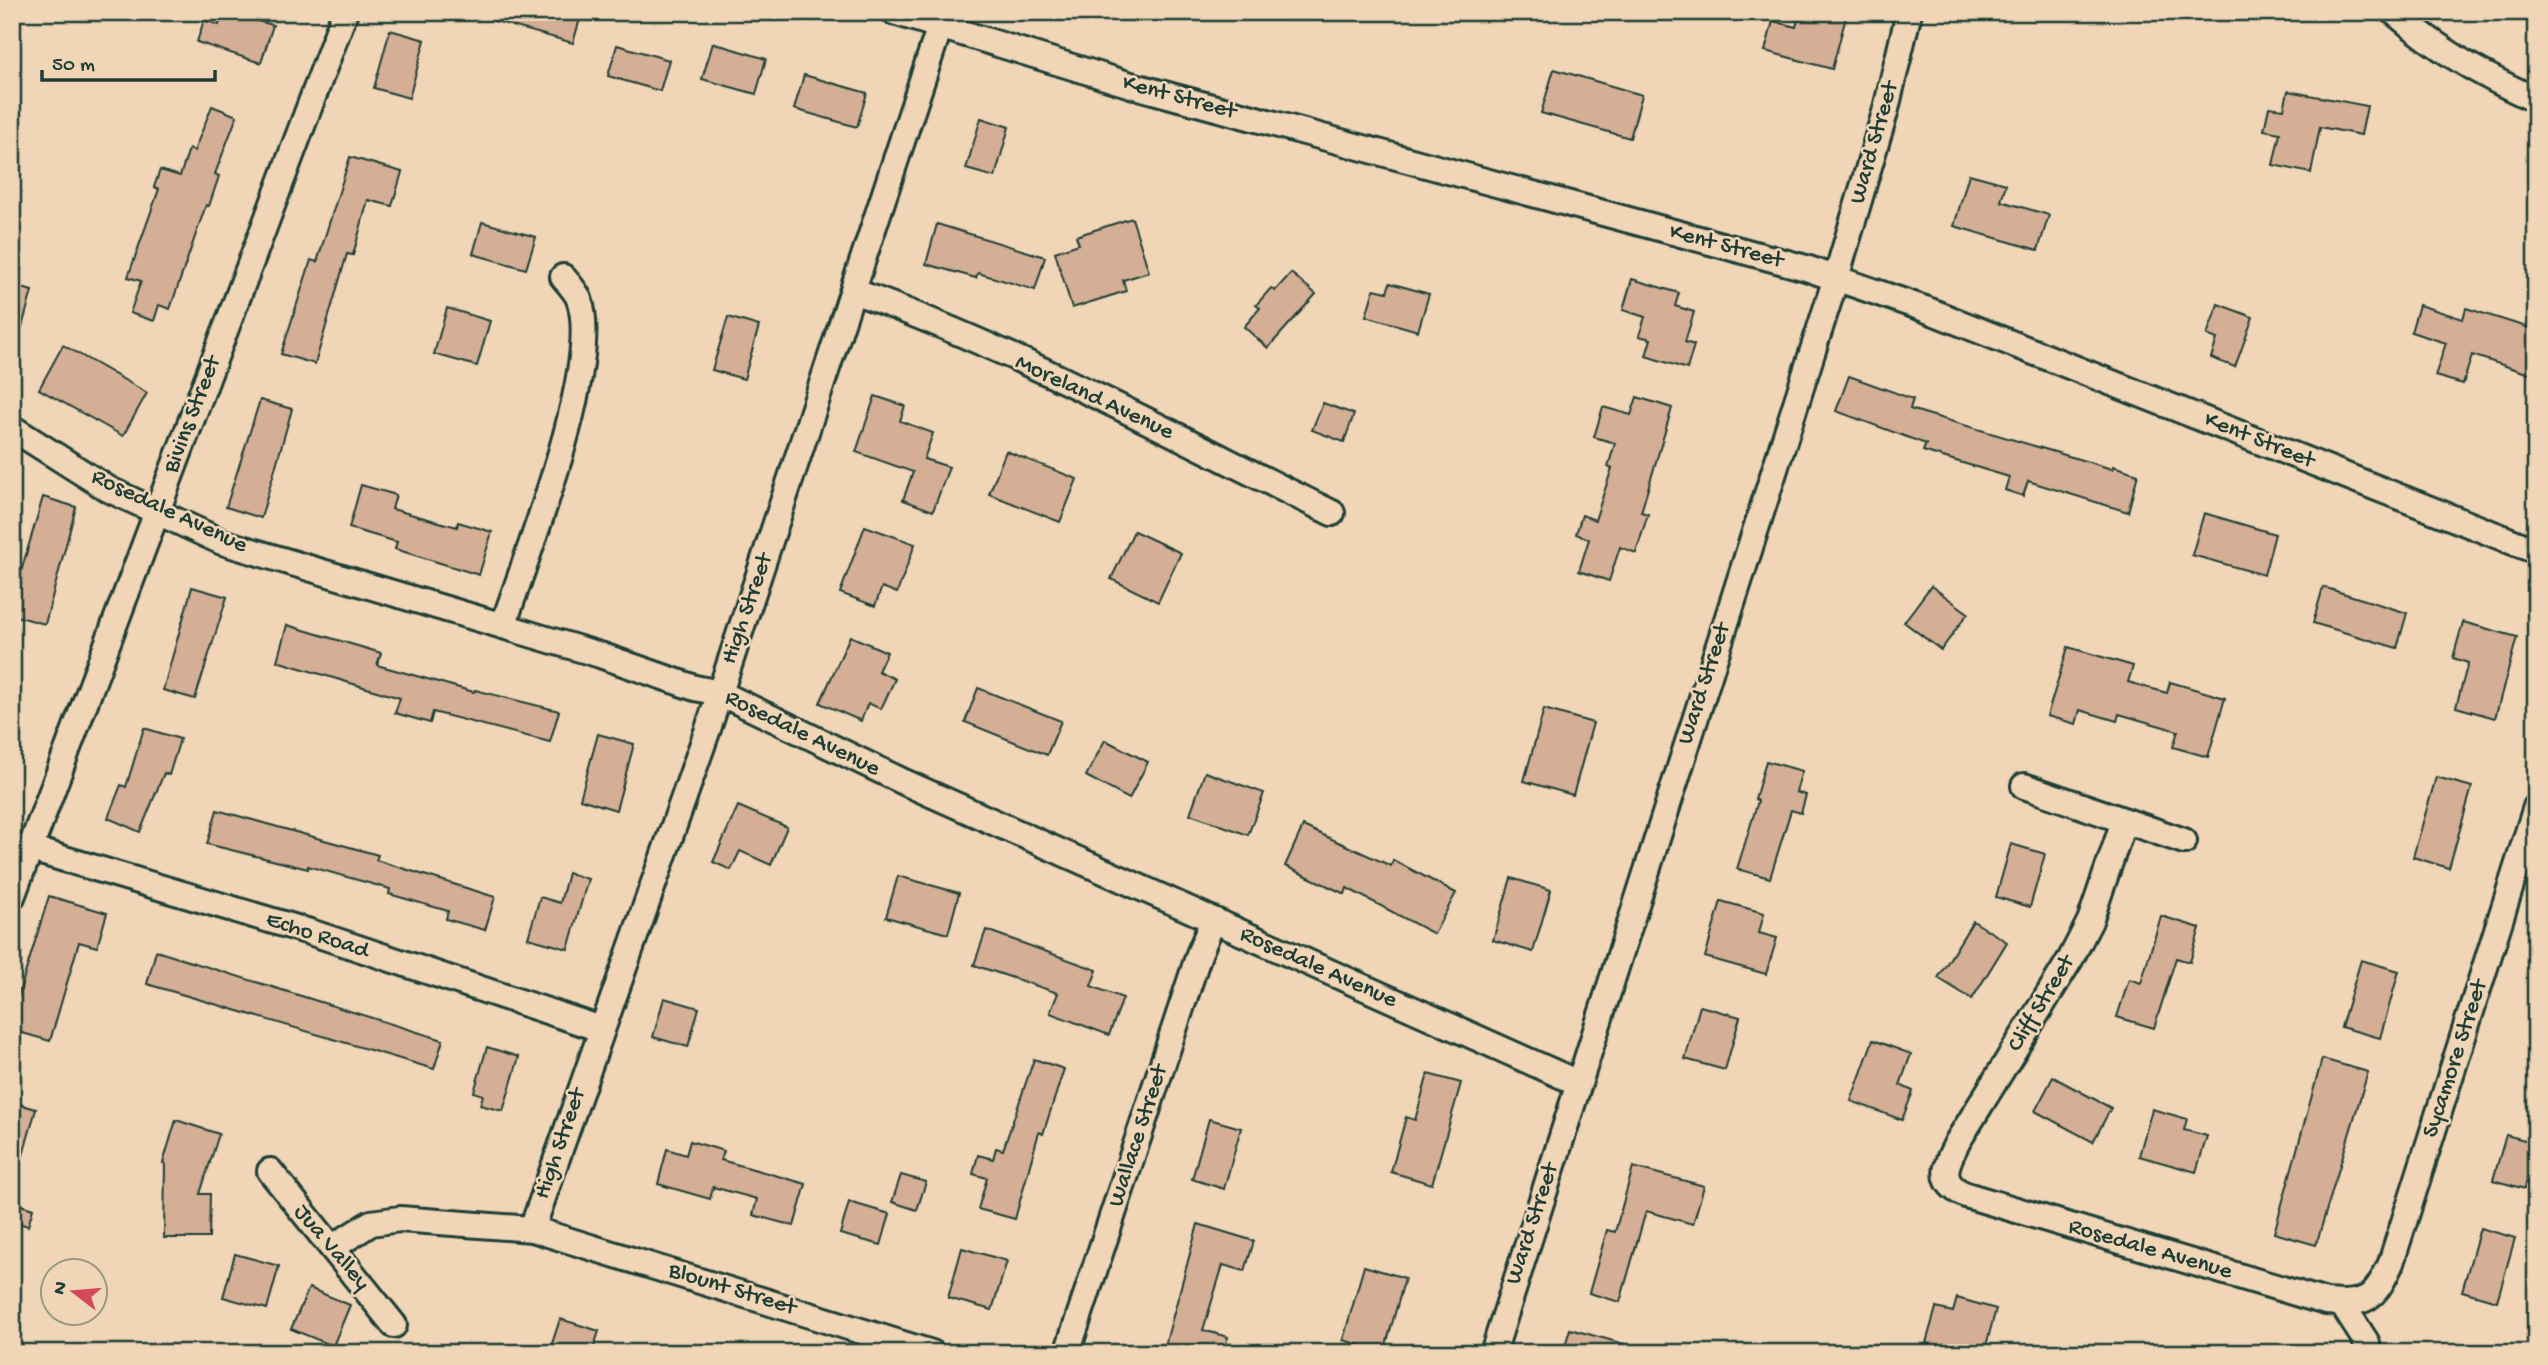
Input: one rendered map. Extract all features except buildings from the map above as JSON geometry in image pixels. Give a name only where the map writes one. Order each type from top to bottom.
[{"type":"street","name":"Bivins Street","points":[[12,897],[345,12]]},
{"type":"street","name":"Kent Street","points":[[894,12],[1131,85],[1836,278],[1925,309],[2536,551]]},
{"type":"street","name":"Ward Street","points":[[1493,1353],[1836,278],[1886,109],[1909,12]]},
{"type":"street","points":[[2394,12],[2429,42],[2476,72],[2536,100]]},
{"type":"street","name":"High Street","points":[[532,1228],[720,693],[940,26]]},
{"type":"street","points":[[503,626],[577,396],[584,351],[579,299],[563,276]]},
{"type":"street","name":"Moreland Avenue","points":[[853,290],[1019,362],[1332,513]]},
{"type":"street","name":"Rosedale Avenue","points":[[12,428],[108,488],[222,542],[503,626],[695,688],[720,693],[904,782],[1578,1083]]},
{"type":"street","points":[[2024,786],[2184,841]]},
{"type":"street","name":"Sycamore Street","points":[[2352,1303],[2375,1295],[2391,1263],[2536,807]]},
{"type":"street","name":"Cliff Street","points":[[1946,1180],[1949,1159],[1958,1141],[2064,969],[2090,920],[2124,821]]},
{"type":"street","name":"Echo Road","points":[[31,849],[310,933],[601,1029]]},
{"type":"street","name":"Wallace Street","points":[[1067,1353],[1199,954],[1213,921]]},
{"type":"street","name":"Jua Valley","points":[[270,1171],[394,1325]]},
{"type":"street","name":"Rosedale Avenue","points":[[1946,1180],[1951,1189],[1966,1195],[2326,1302],[2352,1303]]},
{"type":"street","name":"Blount Street","points":[[333,1247],[371,1223],[400,1219],[532,1228],[932,1353]]},
{"type":"street","points":[[2352,1303],[2367,1343],[2366,1353]]}]
